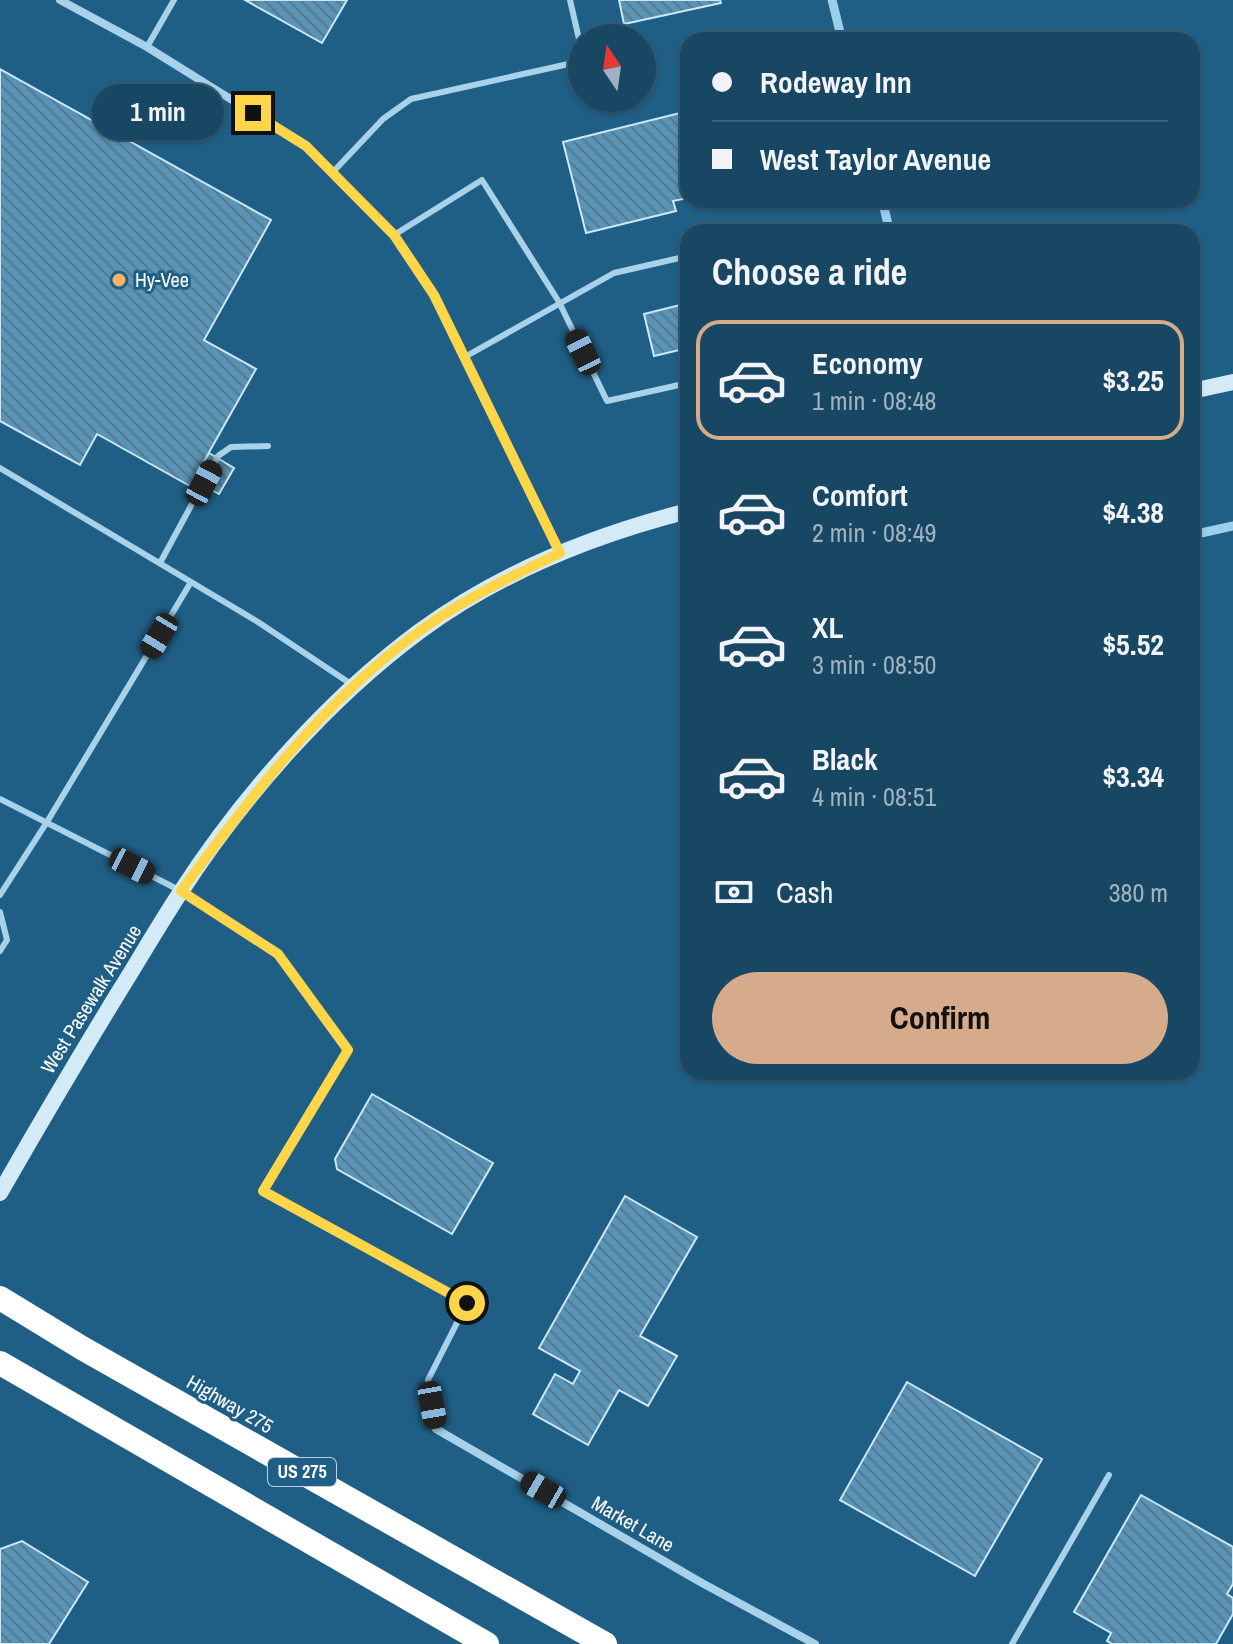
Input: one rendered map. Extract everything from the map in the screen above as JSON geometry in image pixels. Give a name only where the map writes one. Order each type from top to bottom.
[{"type":"highway","name":"Highway 275","points":[[0,1298],[82,1348],[605,1644]]},
{"type":"highway","name":"US 275","points":[[0,1363],[487,1644]]},
{"type":"street","points":[[60,0],[147,47],[306,146],[394,235],[434,295],[560,553]]},
{"type":"street","points":[[1200,389],[1233,382]]},
{"type":"street","name":"West Pasewalk Avenue","points":[[0,1193],[181,891],[238,815],[302,738],[353,686],[421,630],[480,593],[560,553],[642,523],[680,513]]},
{"type":"street","name":"Market Lane","points":[[436,1429],[702,1583],[815,1644]]},
{"type":"lane","points":[[147,47],[174,0]]},
{"type":"lane","points":[[570,0],[576,24]]},
{"type":"lane","points":[[333,172],[383,119],[411,99],[568,64]]},
{"type":"lane","points":[[394,235],[482,180],[559,302],[607,401],[680,385]]},
{"type":"lane","points":[[463,358],[614,273],[680,258]]},
{"type":"lane","points":[[160,563],[218,456],[231,447],[268,446]]},
{"type":"lane","points":[[0,468],[258,622],[353,686]]},
{"type":"lane","points":[[0,895],[191,582]]},
{"type":"lane","points":[[0,799],[181,891],[278,954],[348,1050],[263,1191],[467,1303],[428,1380],[436,1429]]},
{"type":"lane","points":[[0,912],[7,940],[0,951]]},
{"type":"lane","points":[[1012,1644],[1109,1475]]},
{"type":"building","points":[[245,0],[347,0],[322,43]]},
{"type":"building","points":[[619,0],[720,0],[721,3],[624,24]]},
{"type":"building","name":"Hy-Vee","points":[[0,69],[271,220],[204,340],[256,369],[190,486],[97,434],[80,465],[0,421]]},
{"type":"building","points":[[680,113],[680,200],[673,201],[676,211],[586,233],[563,142]]},
{"type":"building","points":[[680,305],[680,350],[654,356],[644,314]]},
{"type":"building","points":[[209,453],[234,468],[219,494],[194,480]]},
{"type":"building","points":[[372,1094],[493,1163],[452,1234],[337,1169],[335,1159]]},
{"type":"building","points":[[625,1196],[697,1237],[640,1336],[677,1356],[648,1406],[619,1390],[588,1445],[533,1414],[555,1374],[573,1384],[580,1371],[539,1348]]},
{"type":"building","points":[[907,1382],[1042,1459],[975,1576],[840,1500]]},
{"type":"building","points":[[1141,1495],[1233,1547],[1233,1584],[1227,1594],[1233,1598],[1233,1614],[1216,1644],[1112,1644],[1107,1641],[1111,1633],[1074,1612]]},
{"type":"building","points":[[22,1541],[88,1582],[49,1644],[0,1644],[0,1549]]},
{"type":"waterway","points":[[832,0],[840,32]]},
{"type":"waterway","points":[[884,208],[888,224]]},
{"type":"waterway","points":[[1200,533],[1233,526]]},
{"type":"place","name":"Hy-Vee","points":[[119,280]]},
{"type":"route","points":[[253,113],[306,146],[394,235],[434,295],[560,553],[480,593],[421,630],[353,686],[302,738],[238,815],[181,891],[278,954],[348,1050],[263,1191],[467,1303]]}]
